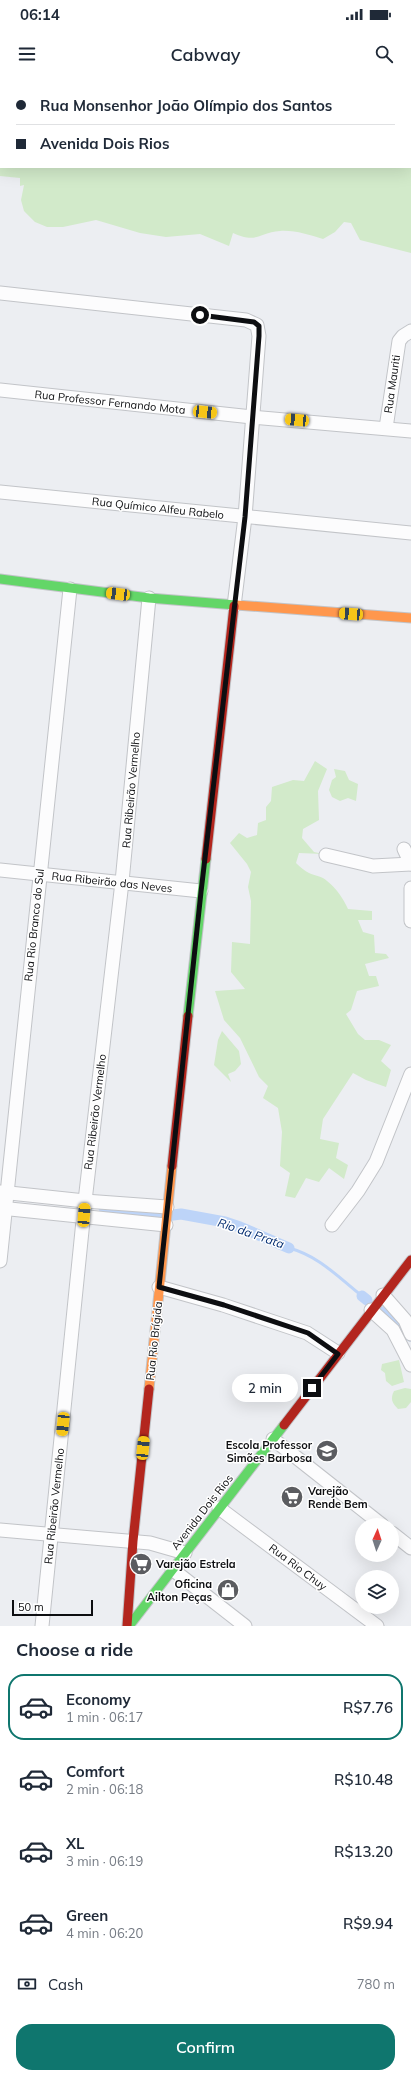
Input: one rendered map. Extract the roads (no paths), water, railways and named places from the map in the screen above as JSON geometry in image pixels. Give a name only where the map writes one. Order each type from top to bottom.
[{"type":"street","name":"Rua Rio Brígida","points":[[0,292],[251,321],[257,325],[260,331],[245,517],[201,892],[167,1208],[133,1541],[128,1626]]},
{"type":"street","name":"Rua Mauriti","points":[[386,428],[399,341],[402,336],[411,331]]},
{"type":"street","name":"Rua Professor Fernando Mota","points":[[0,390],[252,417],[411,431]]},
{"type":"street","name":"Rua Químico Alfeu Rabelo","points":[[0,492],[411,533]]},
{"type":"street","points":[[0,579],[149,598],[234,606],[411,618]]},
{"type":"street","name":"Rua Rio Branco do Sul","points":[[0,1261],[4,1200],[70,589]]},
{"type":"street","name":"Rua Ribeirão Vermelho","points":[[42,1626],[84,1209],[122,882],[149,598]]},
{"type":"street","points":[[326,855],[376,866],[411,864],[404,849]]},
{"type":"street","name":"Rua Ribeirão das Neves","points":[[0,870],[122,882],[201,892]]},
{"type":"street","points":[[411,888],[411,921]]},
{"type":"street","points":[[332,1225],[358,1191],[376,1162],[411,1074]]},
{"type":"street","points":[[4,1200],[84,1209],[166,1224]]},
{"type":"street","points":[[84,1209],[167,1208]]},
{"type":"street","name":"Avenida Dois Rios","points":[[128,1626],[411,1260]]},
{"type":"street","points":[[159,1287],[224,1305],[308,1333],[338,1354]]},
{"type":"street","points":[[383,1295],[405,1320],[411,1334]]},
{"type":"street","points":[[371,1310],[393,1330],[411,1365]]},
{"type":"street","points":[[272,1439],[373,1518]]},
{"type":"street","name":"Rua Rio Chuy","points":[[219,1508],[377,1626]]},
{"type":"street","points":[[0,1530],[159,1544],[185,1553]]},
{"type":"street","points":[[399,1539],[411,1548]]},
{"type":"street","points":[[172,1570],[245,1626]]},
{"type":"waterway","name":"Rio da Prata","points":[[104,1208],[157,1217],[181,1214],[225,1222],[289,1248]]},
{"type":"waterway","name":"Rio da Prata","points":[[289,1248],[310,1256],[362,1296]]},
{"type":"waterway","name":"Rio da Prata","points":[[362,1296],[367,1300]]},
{"type":"waterway","name":"Rio da Prata","points":[[382,1312],[407,1331],[410,1336]]},
{"type":"place","name":"Escola Professor Simões Barbosa","points":[[327,1451]]},
{"type":"place","name":"Varejão Rende Bem","points":[[292,1497]]},
{"type":"place","name":"Varejão Estrela","points":[[141,1564]]},
{"type":"place","name":"Oficina Ailton Peças","points":[[228,1590]]}]
